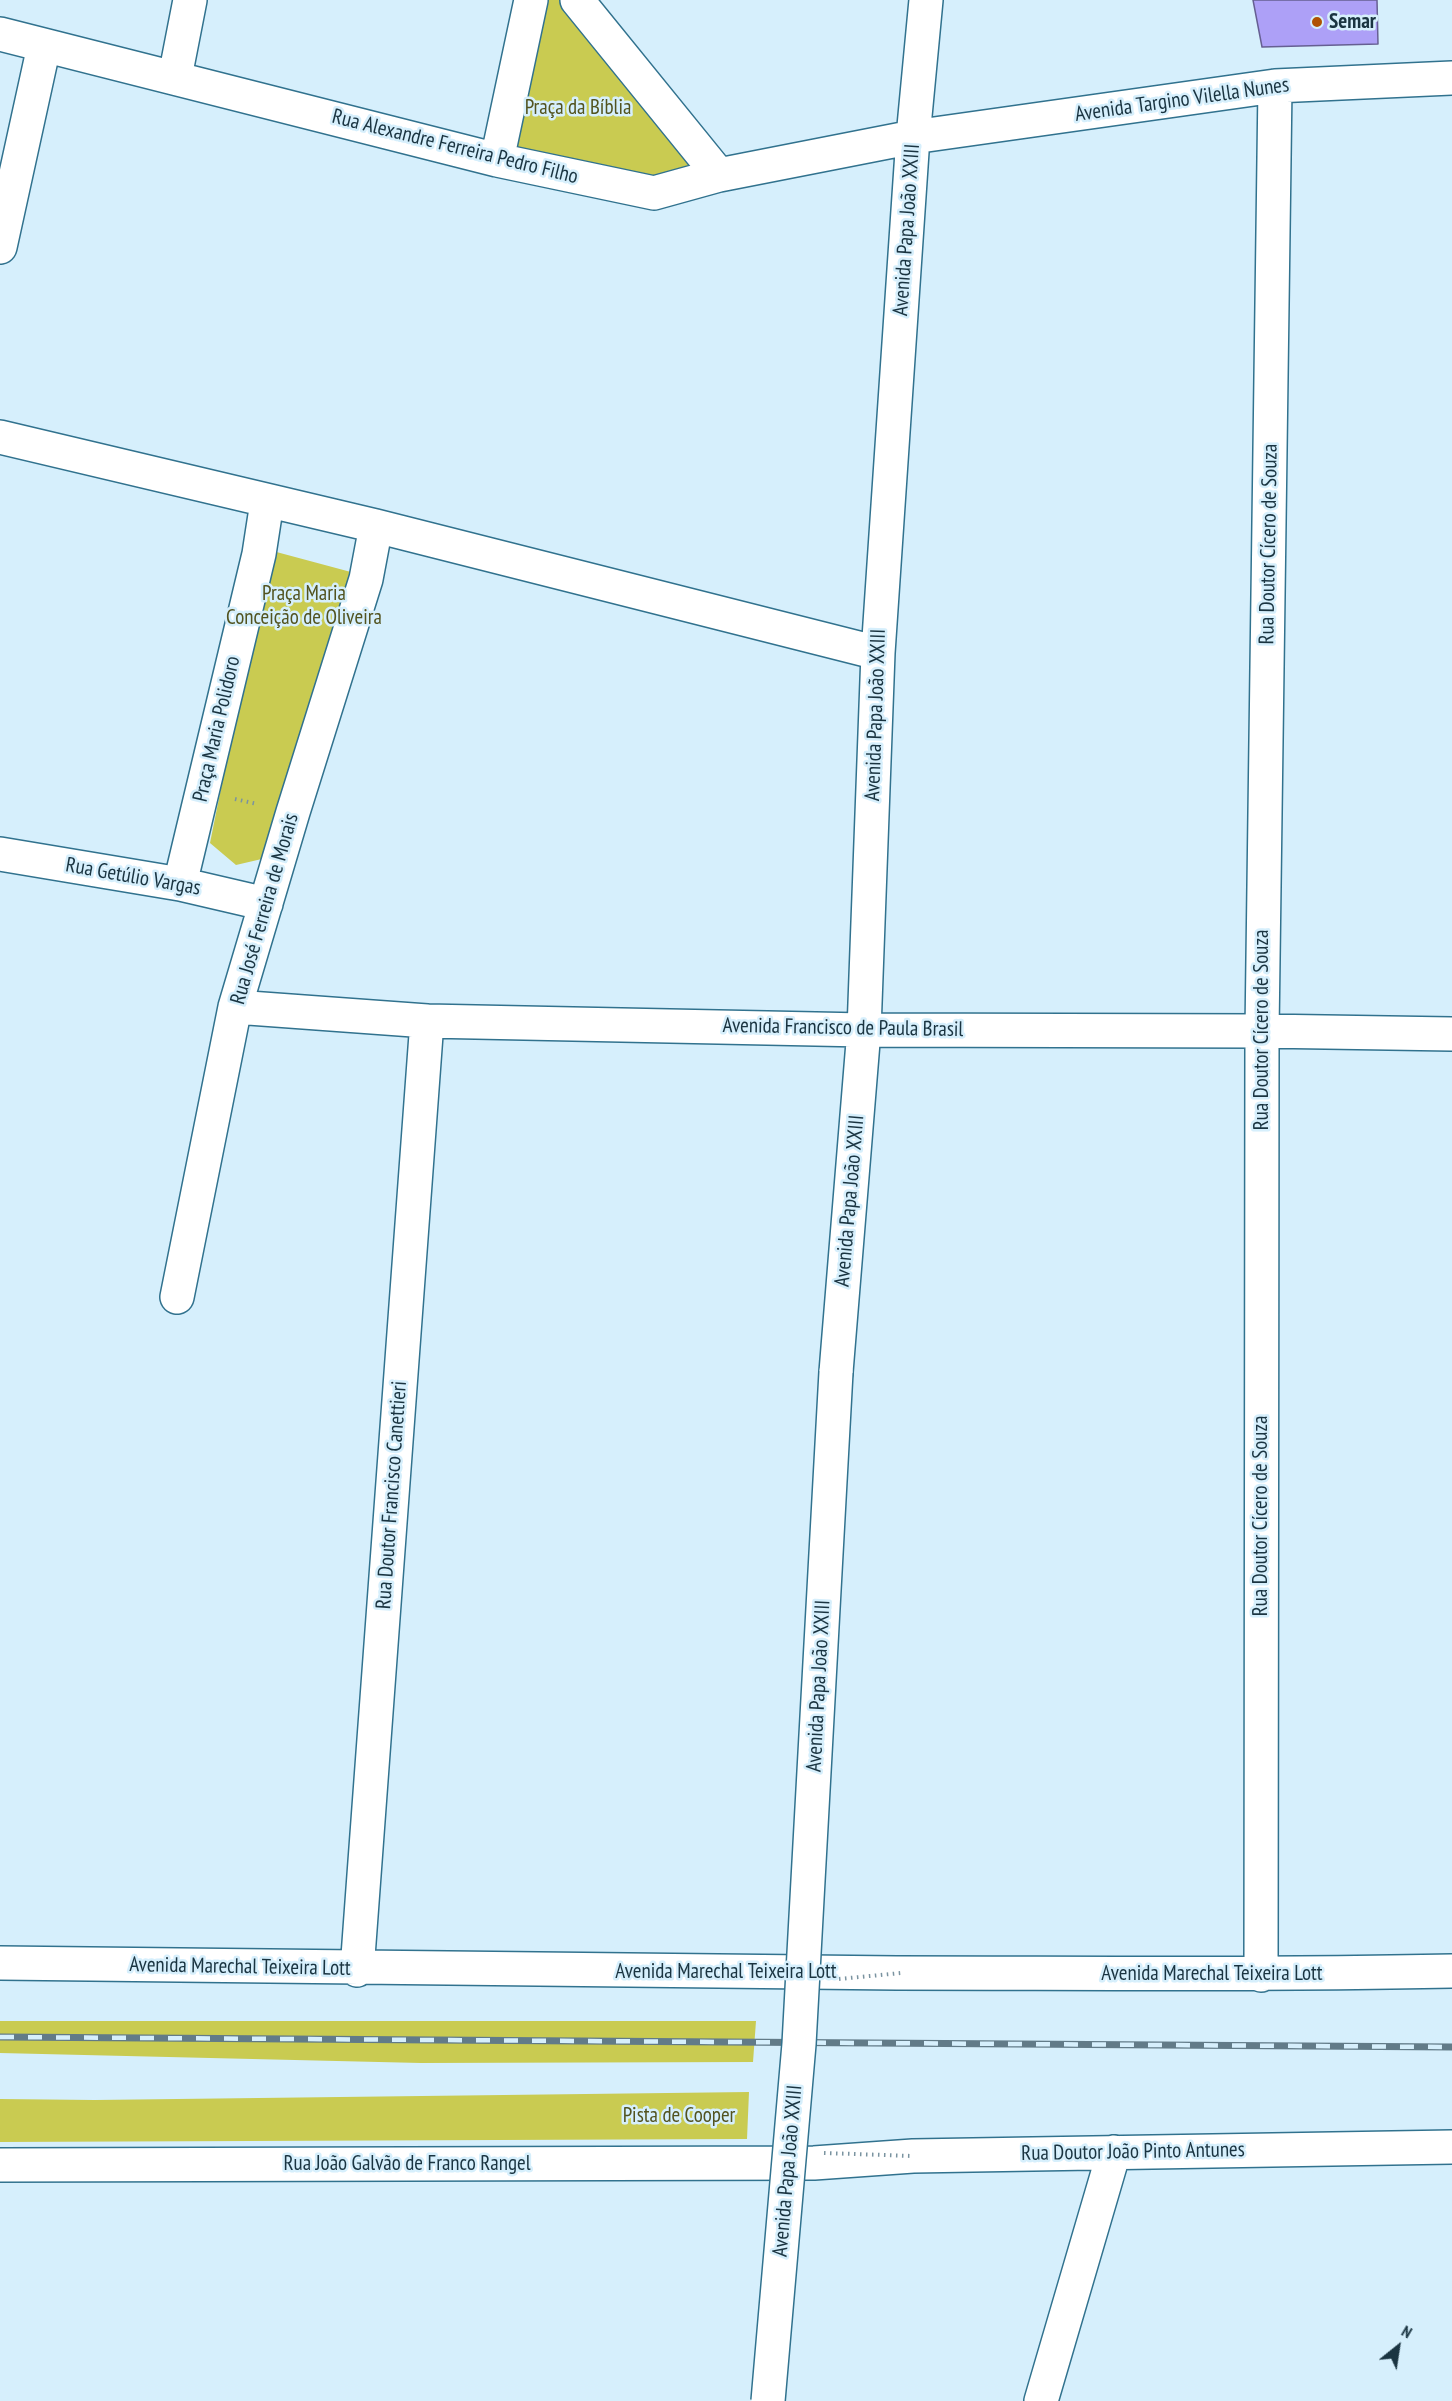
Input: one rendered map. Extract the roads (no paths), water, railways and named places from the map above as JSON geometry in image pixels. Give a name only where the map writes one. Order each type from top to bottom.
[{"type":"street","points":[[175,77],[190,0]]},
{"type":"street","points":[[497,160],[531,0]]},
{"type":"street","points":[[577,0],[719,175]]},
{"type":"street","name":"Avenida Papa João XXIII","points":[[768,2401],[799,2044],[836,1372],[864,1029],[878,653],[913,137],[926,0]]},
{"type":"street","name":"Rua Alexandre Ferreira Pedro Filho","points":[[0,34],[497,160],[654,193],[719,175],[913,137]]},
{"type":"street","points":[[0,247],[44,46]]},
{"type":"street","name":"Avenida Targino Vilella Nunes","points":[[913,137],[1275,86],[1452,78]]},
{"type":"street","name":"Rua Doutor Cícero de Souza","points":[[1261,1975],[1262,1030],[1275,86]]},
{"type":"street","points":[[0,437],[376,526],[878,653]]},
{"type":"street","name":"Praça Maria Polidoro","points":[[180,884],[259,554],[267,502]]},
{"type":"street","name":"Rua José Ferreira de Morais","points":[[177,1297],[235,1007],[366,579],[376,526]]},
{"type":"street","name":"Rua Getúlio Vargas","points":[[0,854],[180,884],[266,904]]},
{"type":"street","name":"Avenida Francisco de Paula Brasil","points":[[235,1007],[426,1021],[864,1029],[1262,1030],[1452,1034]]},
{"type":"street","name":"Rua Doutor Francisco Canettieri","points":[[357,1970],[426,1021]]},
{"type":"street","name":"Avenida Marechal Teixeira Lott","points":[[0,1963],[357,1970],[1261,1975],[1452,1971]]},
{"type":"street","name":"Rua Doutor João Pinto Antunes","points":[[814,2163],[913,2156],[1452,2147]]},
{"type":"street","points":[[1041,2401],[1114,2152]]},
{"type":"street","name":"Rua João Galvão de Franco Rangel","points":[[0,2165],[814,2163]]},
{"type":"railway","points":[[0,2037],[1452,2047]]},
{"type":"place","name":"Semar","points":[[1317,22]]},
{"type":"park label","name":"Praça da Bíblia","points":[[578,108]]},
{"type":"park label","name":"Praça Maria Conceição de Oliveira","points":[[304,606]]},
{"type":"park label","name":"Pista de Cooper","points":[[679,2116]]}]
